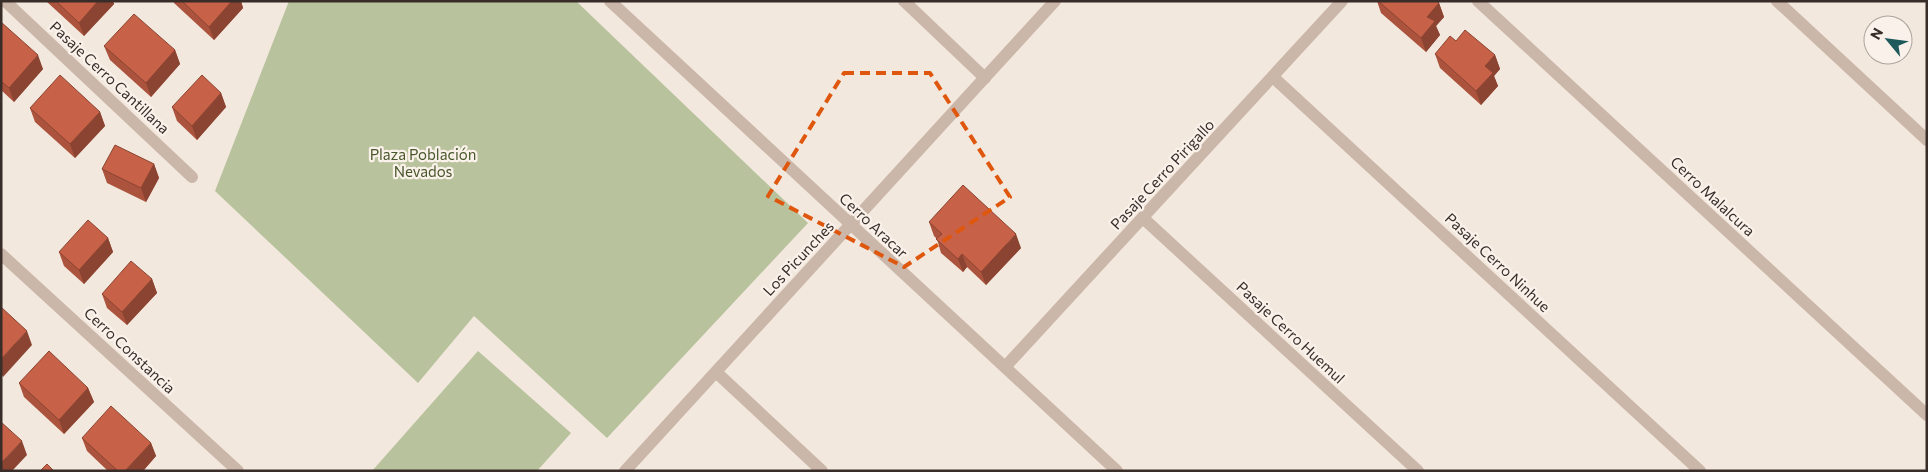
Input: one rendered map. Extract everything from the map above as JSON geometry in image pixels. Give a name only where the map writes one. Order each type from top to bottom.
[{"type":"street","name":"Pasaje Cerro Cantillana","points":[[5,1],[192,177]]},
{"type":"street","name":"Cerro Aracar","points":[[610,1],[1117,471]]},
{"type":"street","points":[[904,1],[985,78]]},
{"type":"street","name":"Los Picunches","points":[[625,471],[1055,1]]},
{"type":"street","name":"Pasaje Cerro Pirigallo","points":[[1004,367],[1342,1]]},
{"type":"street","name":"Cerro Malalcura","points":[[1478,1],[1927,415]]},
{"type":"street","points":[[1777,1],[1927,140]]},
{"type":"street","name":"Pasaje Cerro Ninhue","points":[[1273,77],[1700,471]]},
{"type":"street","name":"Pasaje Cerro Huemul","points":[[1143,218],[1418,471]]},
{"type":"street","name":"Cerro Constancia","points":[[1,254],[238,471]]},
{"type":"street","points":[[716,372],[822,471]]},
{"type":"highlighted area","points":[[844,73],[930,73],[1010,197],[904,267],[768,196]]},
{"type":"green space","name":"Plaza Población Nevados","points":[[289,1],[576,1],[808,223],[607,438],[474,316],[418,383],[215,191]]},
{"type":"green space","points":[[478,351],[571,433],[537,471],[372,471]]},
{"type":"building","points":[[56,1],[98,1],[79,23]]},
{"type":"building","points":[[182,1],[232,1],[209,27]]},
{"type":"building","points":[[1378,1],[1437,1],[1439,3],[1427,17],[1435,21],[1421,38]]},
{"type":"building","points":[[134,14],[175,50],[146,83],[104,46]]},
{"type":"building","points":[[1,22],[38,55],[9,88],[1,81]]},
{"type":"building","points":[[1465,30],[1495,55],[1485,66],[1493,73],[1476,91],[1435,54],[1450,36],[1456,41]]},
{"type":"building","points":[[60,75],[100,112],[70,144],[30,108]]},
{"type":"building","points":[[202,75],[221,93],[192,126],[172,107]]},
{"type":"building","points":[[115,145],[154,164],[141,188],[102,169]]},
{"type":"building","points":[[963,185],[1016,234],[981,272],[962,254],[958,259],[936,239],[942,234],[929,222]]},
{"type":"building","points":[[88,220],[108,238],[79,270],[59,252]]},
{"type":"building","points":[[131,261],[152,279],[122,312],[102,294]]},
{"type":"building","points":[[1,307],[27,331],[1,359]]},
{"type":"building","points":[[49,351],[88,388],[59,420],[19,383]]},
{"type":"building","points":[[111,406],[151,443],[125,471],[118,471],[82,438]]},
{"type":"building","points":[[1,422],[22,441],[1,463]]},
{"type":"building","points":[[47,464],[54,471],[40,471]]}]
